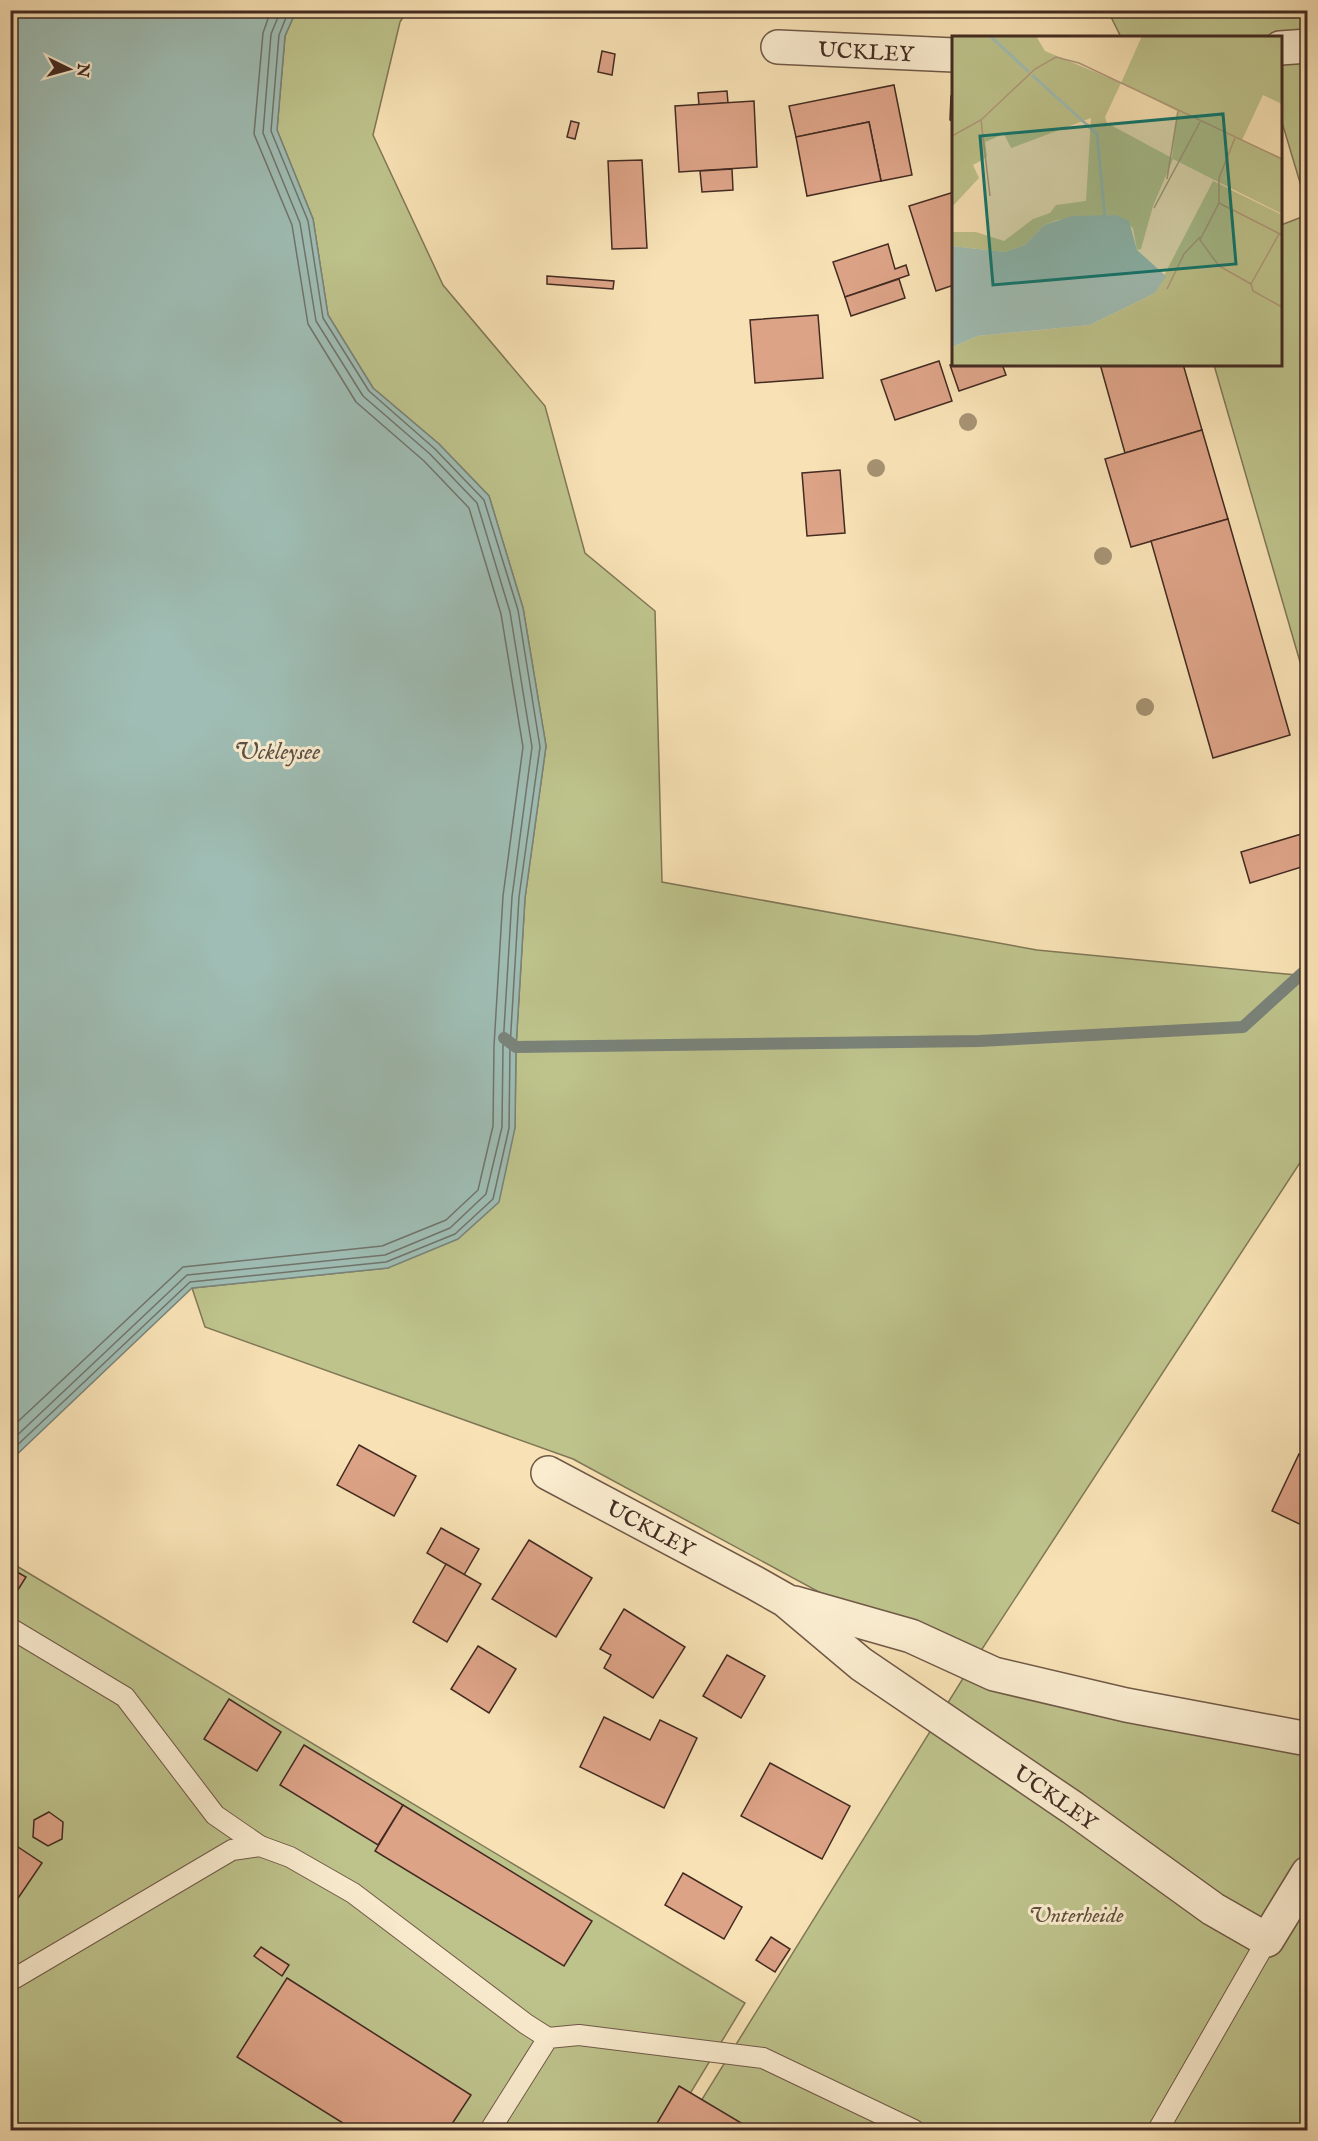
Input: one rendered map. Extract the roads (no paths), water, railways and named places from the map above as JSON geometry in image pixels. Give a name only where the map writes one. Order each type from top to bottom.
[{"type":"street","points":[[1282,48],[1308,46]]},
{"type":"street","name":"UCKLEY","points":[[778,47],[952,55]]},
{"type":"street","name":"UCKLEY","points":[[548,1473],[785,1600],[861,1664],[1073,1808],[1214,1909],[1267,1940]]},
{"type":"street","name":"UCKLEY","points":[[785,1600],[911,1636],[994,1674],[1126,1705],[1308,1739]]},
{"type":"street","points":[[1267,1940],[1308,1873]]},
{"type":"lane","points":[[10,1628],[125,1697],[215,1815],[260,1846],[290,1857],[353,1893],[526,2024],[548,2038],[579,2035],[763,2058],[914,2130]]},
{"type":"lane","points":[[10,1981],[232,1850],[260,1846]]},
{"type":"lane","points":[[1158,2130],[1267,1940]]},
{"type":"lane","points":[[490,2130],[548,2038]]},
{"type":"water","name":"Uckleysee","points":[[11,10],[296,11],[285,36],[277,130],[313,219],[328,315],[373,388],[439,444],[489,496],[523,608],[546,746],[525,898],[516,1047],[515,1128],[499,1202],[458,1239],[388,1268],[192,1288],[11,1460]]},
{"type":"waterway","points":[[504,1038],[516,1047],[979,1041],[1243,1027],[1308,968]]},
{"type":"park label","name":"Unterheide","points":[[1076,1914]]}]
